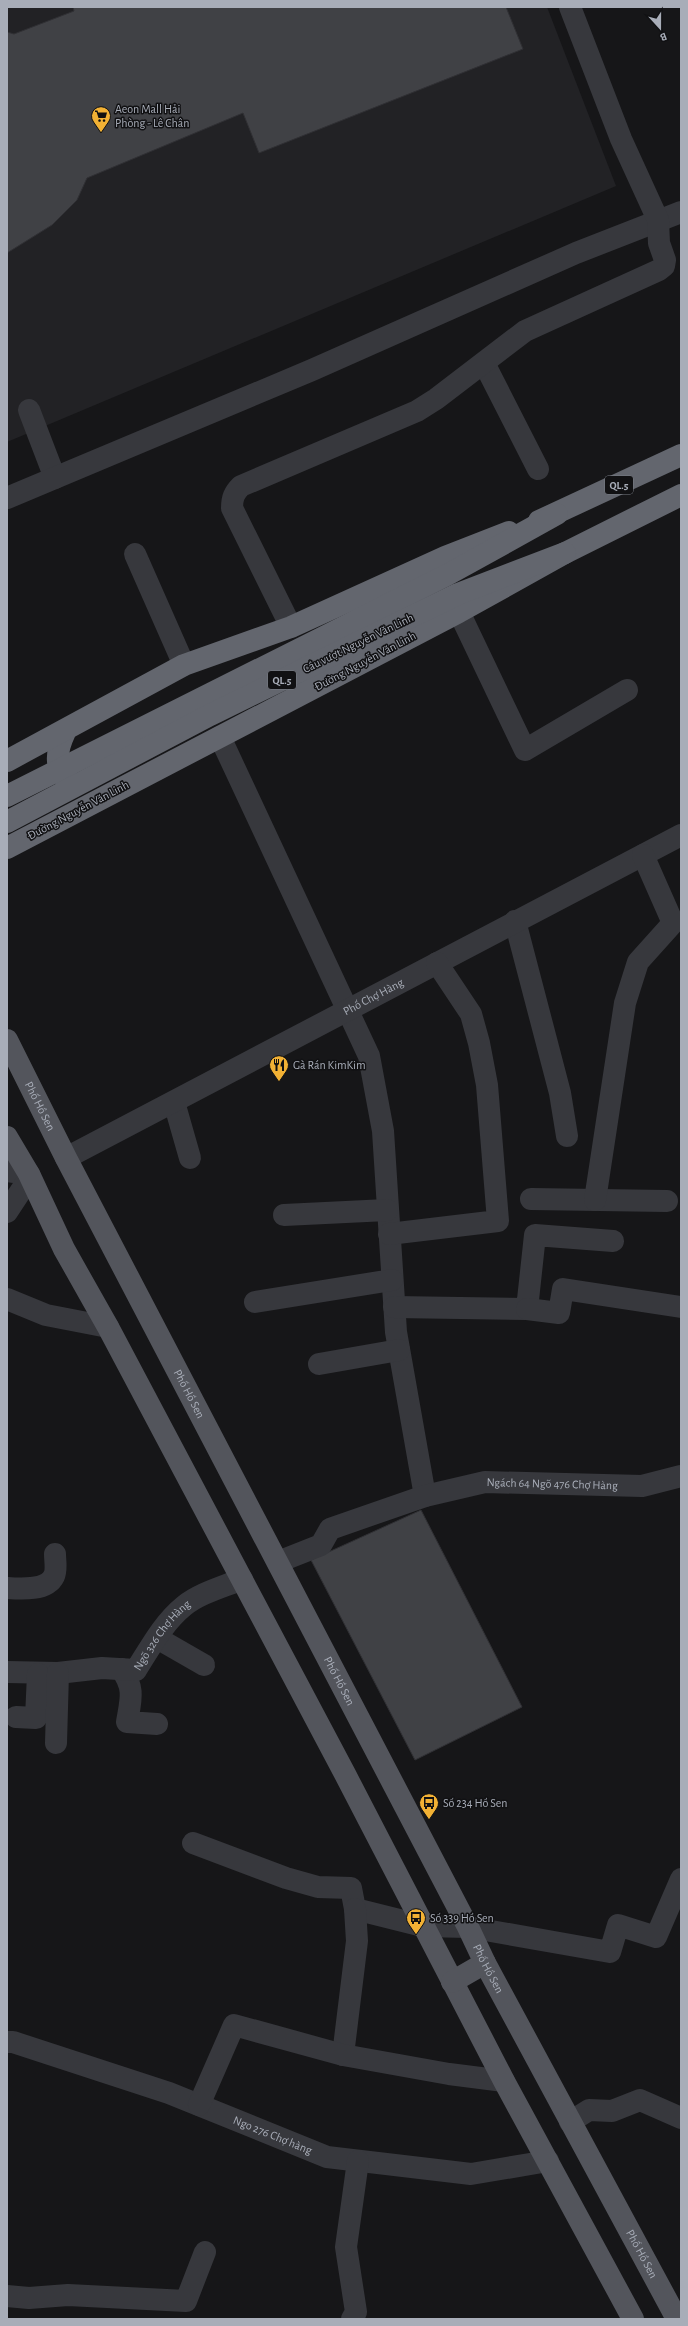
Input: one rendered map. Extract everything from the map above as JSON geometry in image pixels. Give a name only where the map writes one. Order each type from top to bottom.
[{"type":"highway","name":"QL.5","points":[[7,761],[65,732],[184,665],[291,627],[445,558],[557,514],[681,455]]},
{"type":"highway","name":"Đường Nguyễn Văn Linh","points":[[7,848],[459,612],[565,553],[681,495]]},
{"type":"highway","name":"Cầu vượt Nguyễn Văn Linh","points":[[7,796],[447,575],[557,514]]},
{"type":"highway","name":"Cầu vượt Nguyễn Văn Linh","points":[[7,822],[210,715],[458,594],[565,553]]},
{"type":"highway","points":[[65,732],[58,748],[57,763],[63,778],[76,790],[92,795],[110,793]]},
{"type":"highway","points":[[7,747],[43,743]]},
{"type":"main road","name":"Phố Hồ Sen","points":[[7,1040],[66,1158],[468,1927],[485,1963],[677,2319]]},
{"type":"main road","points":[[7,1137],[29,1176],[64,1249],[108,1327],[242,1579],[504,2081],[633,2319]]},
{"type":"main road","points":[[452,1982],[485,1963]]},
{"type":"street","points":[[291,627],[232,508],[234,493],[241,486],[417,411],[484,363],[525,331],[659,270],[664,266],[665,260],[659,243],[658,220],[621,139],[570,7]]},
{"type":"street","points":[[7,498],[312,370],[576,253],[681,212]]},
{"type":"street","points":[[484,363],[538,469]]},
{"type":"street","points":[[29,410],[55,478]]},
{"type":"street","points":[[135,554],[184,665]]},
{"type":"street","points":[[459,612],[525,750],[627,690]]},
{"type":"street","points":[[220,737],[347,1012],[369,1056],[383,1131],[392,1280],[399,1350],[425,1496]]},
{"type":"street","name":"Phố Chợ Hàng","points":[[66,1158],[347,1012],[515,921],[681,835]]},
{"type":"street","points":[[595,1200],[625,1003],[638,962],[674,923],[643,855]]},
{"type":"street","points":[[515,921],[560,1093],[567,1136]]},
{"type":"street","points":[[389,1234],[498,1221],[487,1086],[480,1043],[471,1014],[437,963]]},
{"type":"street","points":[[174,1102],[190,1158]]},
{"type":"street","points":[[7,1171],[29,1176],[7,1212]]},
{"type":"street","points":[[531,1199],[667,1202]]},
{"type":"street","points":[[284,1214],[388,1210]]},
{"type":"street","points":[[527,1309],[535,1235],[613,1241]]},
{"type":"street","points":[[255,1302],[392,1280]]},
{"type":"street","points":[[394,1307],[527,1309],[559,1313],[563,1289],[681,1307]]},
{"type":"street","points":[[7,1299],[46,1315],[108,1327]]},
{"type":"street","points":[[319,1364],[399,1350]]},
{"type":"street","name":"Ngách 64 Ngõ 476 Chợ Hàng","points":[[278,1562],[321,1545],[330,1529],[425,1496],[485,1482],[642,1486],[681,1476]]},
{"type":"street","points":[[7,1588],[30,1588],[48,1583],[56,1572],[55,1554]]},
{"type":"street","name":"Ngõ 326 Chợ Hàng","points":[[7,1672],[48,1674],[102,1668],[136,1670],[157,1638],[184,1606],[195,1599],[242,1579]]},
{"type":"street","points":[[157,1638],[204,1664]]},
{"type":"street","points":[[121,1669],[131,1684],[127,1722],[157,1724]]},
{"type":"street","points":[[16,1717],[36,1718],[48,1674]]},
{"type":"street","points":[[48,1674],[56,1743]]},
{"type":"street","points":[[193,1844],[286,1878],[318,1887],[351,1888],[355,1909],[357,1941],[343,2055]]},
{"type":"street","points":[[355,1909],[423,1926],[468,1927],[610,1952],[618,1926],[656,1936],[681,1879]]},
{"type":"street","points":[[199,2104],[234,2025],[343,2055],[448,2074],[504,2081]]},
{"type":"street","name":"Ngo 276 Chợ hàng","points":[[7,2042],[13,2042],[140,2083],[199,2104],[328,2157],[470,2174],[548,2161]]},
{"type":"street","points":[[570,2122],[589,2110],[612,2111],[640,2100],[681,2118]]},
{"type":"street","points":[[352,2319],[356,2312],[346,2247],[358,2161]]},
{"type":"street","points":[[7,2296],[29,2298],[68,2295],[186,2301],[205,2252]]},
{"type":"shaded area","points":[[7,7],[547,7],[616,186],[7,442]]},
{"type":"building","name":"Aeon Mall Hải Phòng - Lê Chân","points":[[73,7],[506,7],[523,49],[259,153],[243,113],[87,178],[77,200],[52,225],[7,253],[7,32],[14,34],[74,11]]},
{"type":"building","points":[[421,1510],[522,1707],[415,1760],[311,1560]]},
{"type":"place","name":"Aeon Mall Hải Phòng - Lê Chân","points":[[101,133]]},
{"type":"place","name":"Gà Rán KimKim","points":[[279,1082]]},
{"type":"place","name":"Số 234 Hồ Sen","points":[[429,1820]]},
{"type":"place","name":"Số 339 Hồ Sen","points":[[416,1935]]}]
